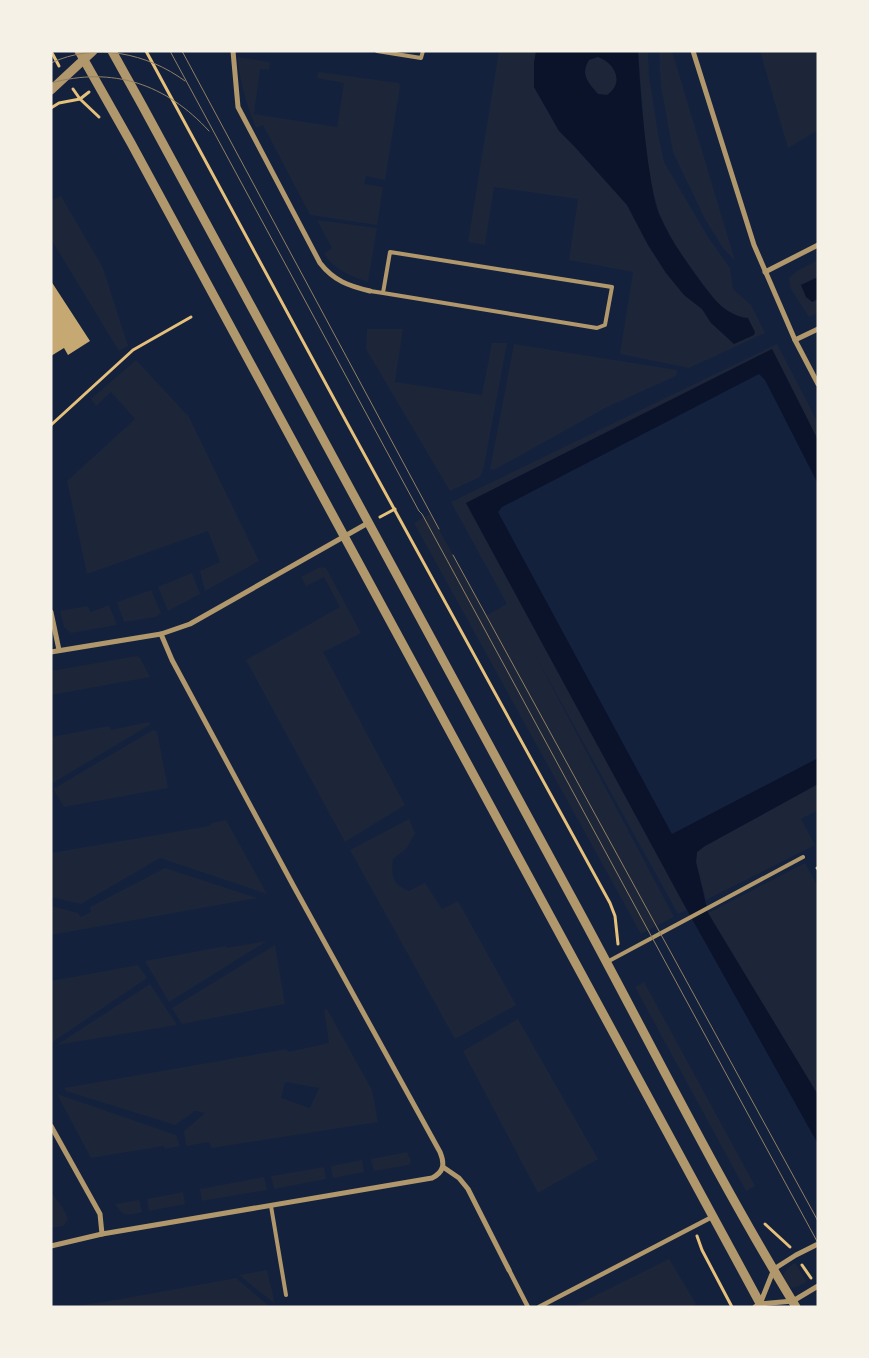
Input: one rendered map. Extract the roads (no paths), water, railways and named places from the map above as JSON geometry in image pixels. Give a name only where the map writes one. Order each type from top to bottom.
[{"type":"street","points":[[79,51],[131,143],[759,1306]]},
{"type":"street","points":[[51,90],[94,51]]},
{"type":"street","points":[[112,51],[607,962],[736,1204],[794,1304]]},
{"type":"street","points":[[233,51],[238,107],[320,263],[329,274],[348,286],[370,291]]},
{"type":"street","points":[[693,51],[754,245],[795,340],[818,384]]},
{"type":"street","points":[[765,272],[818,245]]},
{"type":"street","points":[[795,340],[818,329]]},
{"type":"street","points":[[51,652],[160,634],[190,624],[368,523]]},
{"type":"street","points":[[51,612],[59,650]]},
{"type":"street","points":[[51,1246],[102,1234],[432,1178],[440,1174],[443,1167],[444,1160],[440,1152],[284,869],[172,660],[160,634]]},
{"type":"street","points":[[51,1126],[100,1214],[102,1234]]},
{"type":"street","points":[[443,1167],[460,1178],[468,1189],[528,1307]]},
{"type":"street","points":[[539,1307],[712,1217]]},
{"type":"street","points":[[759,1306],[774,1269],[818,1244]]},
{"type":"street","points":[[759,1306],[794,1304],[817,1287]]},
{"type":"lane","points":[[377,51],[422,58],[423,51]]},
{"type":"lane","points":[[370,291],[382,293],[596,328],[605,325],[612,287],[390,252],[382,293]]},
{"type":"lane","points":[[607,962],[618,954],[803,857]]},
{"type":"lane","points":[[271,1206],[286,1295]]},
{"type":"tram line","points":[[170,51],[818,1243]]},
{"type":"tram line","points":[[182,51],[439,529]]},
{"type":"tram line","points":[[51,63],[85,53],[103,52],[120,54],[138,57],[154,63],[185,81]]},
{"type":"tram line","points":[[51,83],[74,78],[96,77],[117,78],[137,83],[175,101],[209,131]]},
{"type":"tram line","points":[[453,555],[818,1221]]}]
